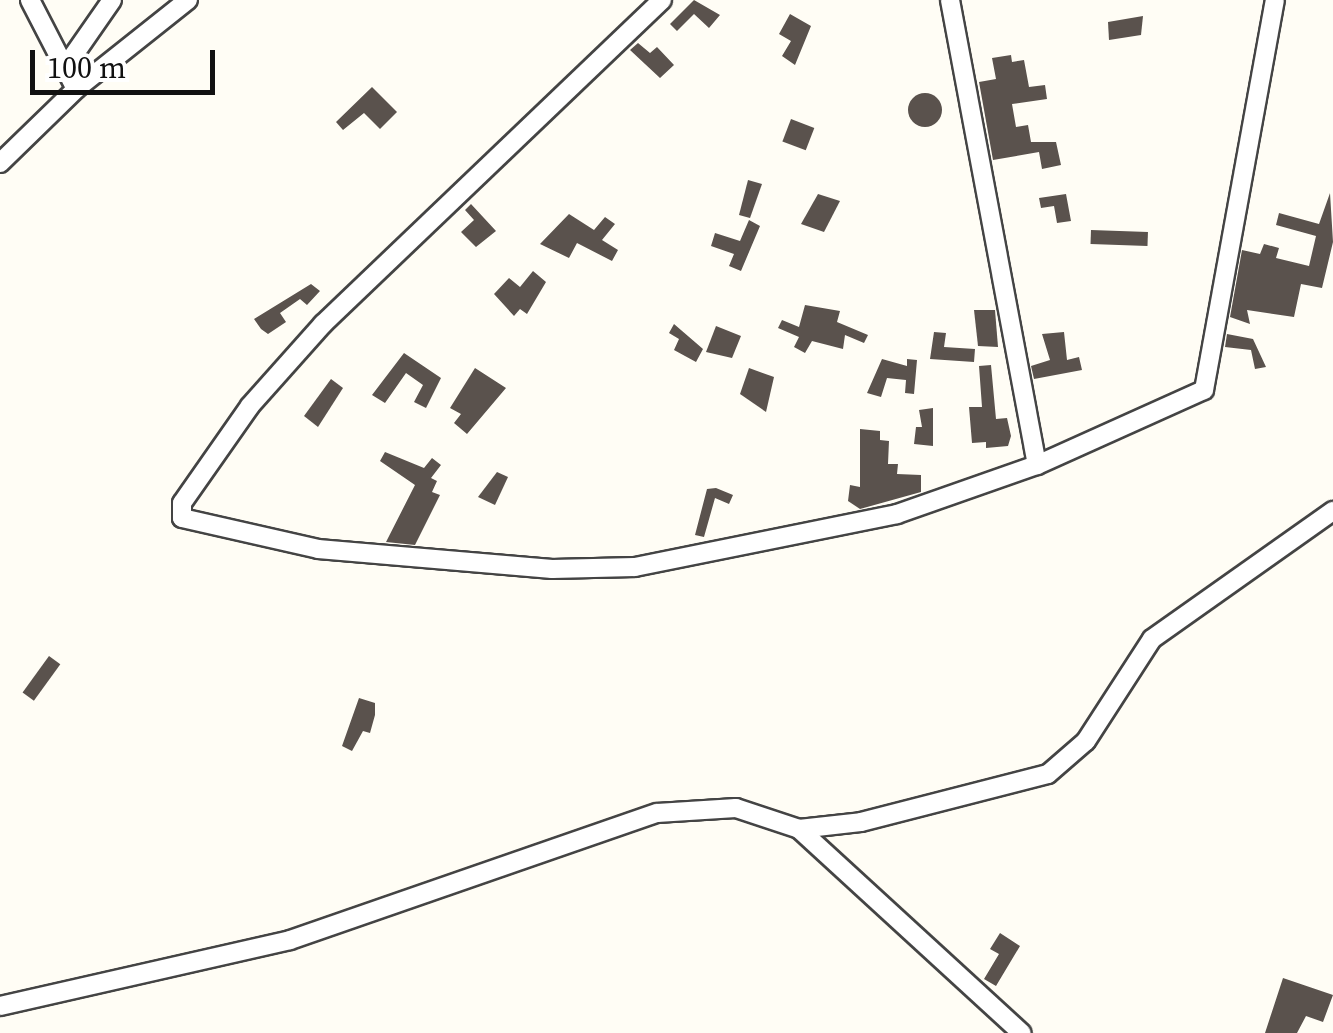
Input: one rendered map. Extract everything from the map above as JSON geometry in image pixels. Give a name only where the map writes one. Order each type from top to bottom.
[{"type":"street","points":[[30,0],[76,89]]},
{"type":"street","points":[[64,69],[112,0]]},
{"type":"street","points":[[0,162],[76,89],[188,0]]},
{"type":"street","points":[[662,0],[324,324],[250,406],[179,515],[318,549],[552,570],[635,567],[897,514],[1037,465],[1204,390],[1275,0]]},
{"type":"street","points":[[950,0],[1037,465]]},
{"type":"street","points":[[799,829],[862,822],[1048,774],[1086,741],[1152,639],[1333,511]]},
{"type":"street","points":[[0,1006],[290,940],[657,813],[736,808],[799,829],[1022,1033]]},
{"type":"building","points":[[694,0],[720,15],[709,28],[694,14],[677,31],[670,24]]},
{"type":"building","points":[[790,14],[811,26],[795,65],[782,56],[791,41],[779,34]]},
{"type":"building","points":[[1143,16],[1141,35],[1109,40],[1108,22]]},
{"type":"building","points":[[638,43],[650,53],[657,47],[674,65],[660,78],[630,50]]},
{"type":"building","points":[[1011,55],[1012,62],[1024,60],[1029,87],[1045,85],[1047,99],[1012,104],[1016,127],[1028,125],[1031,142],[1056,142],[1061,165],[1042,169],[1039,152],[993,160],[979,82],[996,79],[992,58]]},
{"type":"building","points":[[372,87],[397,112],[380,129],[364,113],[343,130],[336,122]]},
{"type":"building","points":[[925,93],[937,98],[942,110],[937,122],[925,127],[913,122],[908,110],[913,98]]},
{"type":"building","points":[[791,119],[814,128],[806,150],[782,141]]},
{"type":"building","points":[[748,180],[762,184],[750,218],[739,215]]},
{"type":"building","points":[[1330,193],[1333,242],[1322,288],[1301,284],[1294,317],[1247,310],[1250,324],[1230,317],[1242,250],[1260,254],[1264,244],[1279,248],[1276,258],[1309,266],[1316,236],[1276,225],[1279,213],[1319,224]]},
{"type":"building","points":[[818,194],[840,201],[824,232],[801,224]]},
{"type":"building","points":[[1066,194],[1071,221],[1057,223],[1054,206],[1041,208],[1039,198]]},
{"type":"building","points":[[471,204],[496,231],[476,247],[461,232],[474,220],[465,210]]},
{"type":"building","points":[[569,214],[594,230],[605,217],[615,224],[602,240],[618,250],[612,261],[577,243],[569,258],[540,244]]},
{"type":"building","points":[[749,220],[760,226],[741,271],[729,266],[734,254],[711,246],[715,233],[740,241]]},
{"type":"building","points":[[1091,230],[1148,232],[1147,246],[1091,244]]},
{"type":"building","points":[[533,271],[546,282],[527,314],[520,309],[514,316],[494,294],[509,278],[520,287]]},
{"type":"building","points":[[311,284],[320,291],[307,305],[300,299],[280,313],[286,322],[268,334],[261,329],[254,319]]},
{"type":"building","points":[[805,305],[840,311],[837,322],[868,335],[864,343],[845,335],[843,349],[812,341],[805,353],[794,347],[799,337],[778,328],[782,320],[799,327]]},
{"type":"building","points":[[974,310],[995,310],[998,347],[978,346]]},
{"type":"building","points":[[674,324],[703,349],[696,362],[674,350],[679,339],[669,333]]},
{"type":"building","points":[[716,326],[741,336],[732,358],[706,352]]},
{"type":"building","points":[[934,332],[946,333],[944,347],[975,349],[974,362],[930,359]]},
{"type":"building","points":[[1064,332],[1067,360],[1079,357],[1082,370],[1034,379],[1031,366],[1050,360],[1042,334]]},
{"type":"building","points":[[1227,334],[1253,339],[1266,367],[1255,369],[1251,350],[1225,347]]},
{"type":"building","points":[[404,353],[441,378],[426,408],[414,402],[423,385],[406,373],[385,403],[372,395]]},
{"type":"building","points":[[882,359],[907,366],[907,359],[917,360],[914,394],[905,393],[906,380],[887,378],[881,397],[867,393]]},
{"type":"building","points":[[991,365],[996,419],[1007,418],[1011,436],[1008,446],[986,448],[986,442],[972,443],[969,407],[982,407],[979,366]]},
{"type":"building","points":[[475,368],[506,388],[467,434],[454,423],[461,414],[450,408]]},
{"type":"building","points":[[749,368],[774,377],[766,412],[740,394]]},
{"type":"building","points":[[331,379],[343,388],[318,427],[304,416]]},
{"type":"building","points":[[933,408],[933,446],[914,444],[916,427],[922,427],[919,410]]},
{"type":"building","points":[[860,429],[880,431],[880,440],[889,441],[888,464],[898,464],[897,474],[921,475],[921,492],[860,509],[848,501],[850,485],[860,487]]},
{"type":"building","points":[[385,452],[424,468],[432,458],[441,465],[431,478],[437,481],[432,492],[440,495],[415,545],[386,542],[415,485],[380,461]]},
{"type":"building","points":[[497,472],[508,477],[495,505],[478,497]]},
{"type":"building","points":[[707,489],[733,495],[729,504],[715,498],[704,537],[695,535]]},
{"type":"building","points":[[49,656],[60,664],[34,701],[23,692]]},
{"type":"building","points":[[359,698],[375,703],[375,715],[370,733],[363,731],[352,751],[342,746]]},
{"type":"building","points":[[1000,933],[1020,946],[996,986],[984,979],[999,954],[990,949]]},
{"type":"building","points":[[1283,978],[1333,995],[1323,1022],[1306,1016],[1297,1033],[1265,1033]]}]
